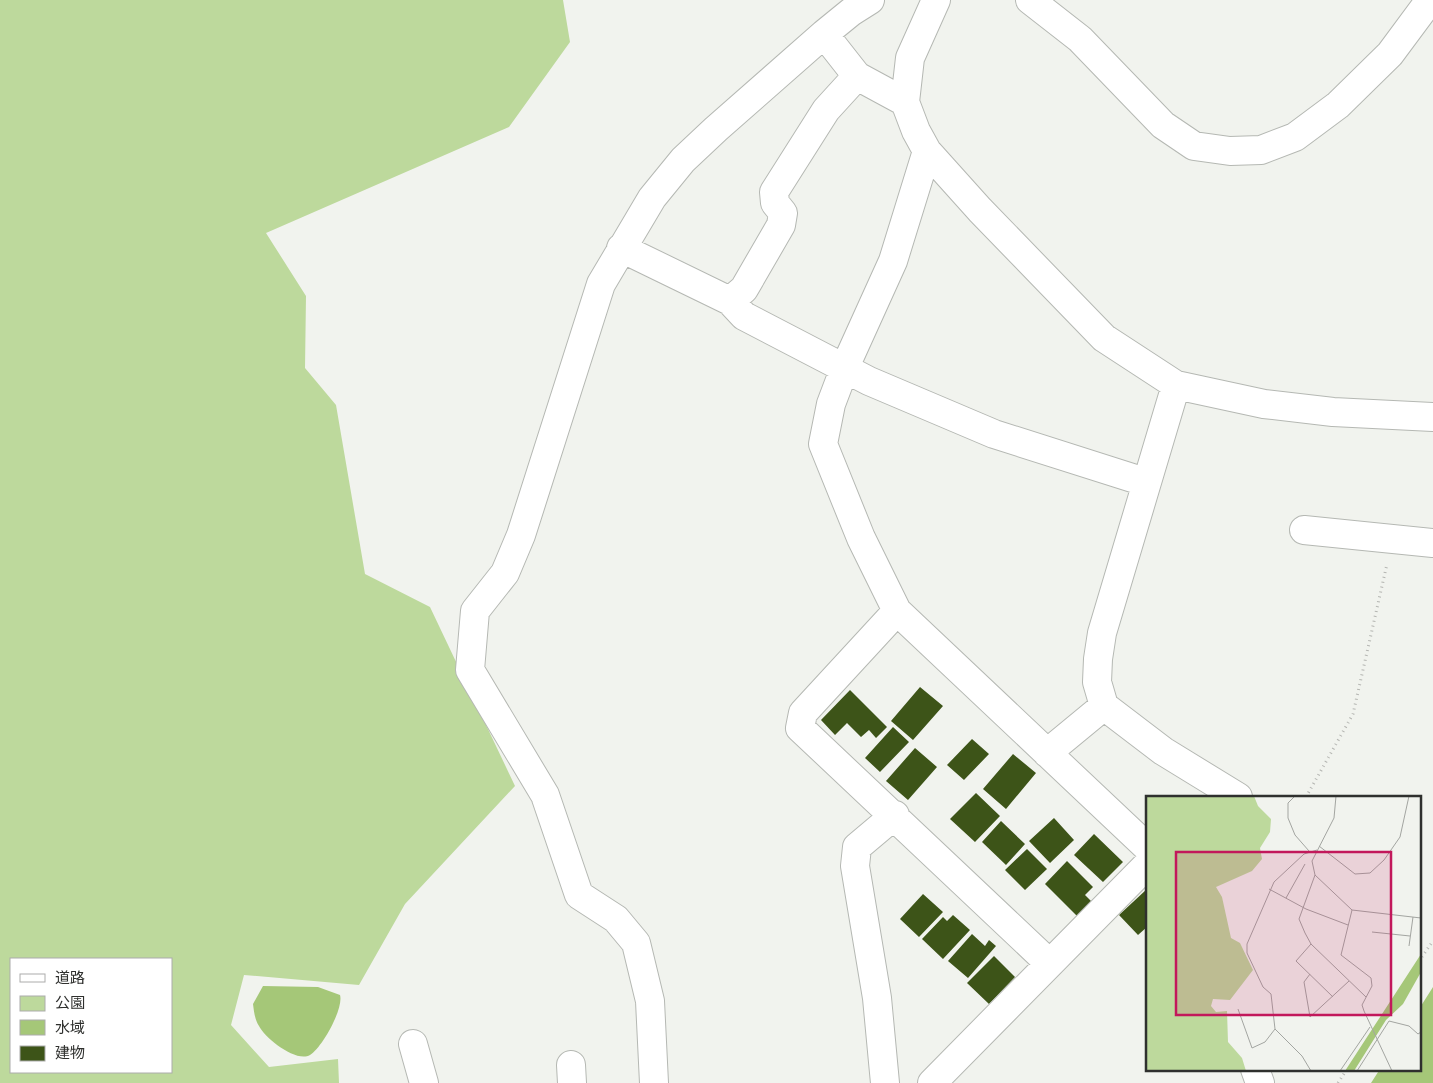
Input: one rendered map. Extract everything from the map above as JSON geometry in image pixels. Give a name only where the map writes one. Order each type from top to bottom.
[{"type":"street","points":[[654,1083],[650,1001],[636,943],[616,919],[579,896],[545,795],[470,670],[475,612],[505,573],[521,535],[601,284],[652,198],[683,160],[824,34],[851,12],[870,0]]},
{"type":"street","points":[[936,0],[910,58],[905,102],[916,131],[927,151],[980,210],[1104,338],[1176,385],[1264,404],[1333,412],[1433,417]]},
{"type":"street","points":[[1030,0],[1080,39],[1163,125],[1194,146],[1230,151],[1260,150],[1294,137],[1338,105],[1390,54],[1430,0]]},
{"type":"street","points":[[824,34],[857,76],[905,102]]},
{"type":"street","points":[[730,301],[744,289],[781,225],[783,213],[775,203],[774,192],[826,110],[857,76]]},
{"type":"street","points":[[927,151],[893,261],[845,367],[831,404],[823,444],[861,538],[897,612],[1146,846]]},
{"type":"street","points":[[622,248],[730,301],[744,316],[869,381],[994,434],[1146,482]]},
{"type":"street","points":[[1176,385],[1102,633],[1097,682],[1104,706],[1162,751],[1236,796]]},
{"type":"street","points":[[1304,530],[1433,543]]},
{"type":"street","points":[[897,612],[802,713],[800,728],[895,815],[1049,963]]},
{"type":"street","points":[[1047,753],[1104,706]]},
{"type":"street","points":[[885,1083],[877,998],[855,866],[857,847],[895,815]]},
{"type":"street","points":[[932,1083],[1146,866]]},
{"type":"street","points":[[413,1044],[424,1083]]},
{"type":"street","points":[[1255,1070],[1260,1083]]},
{"type":"path","points":[[1307,796],[1353,714],[1392,539]]},
{"type":"path","points":[[1420,960],[1433,940]]},
{"type":"path","points":[[1338,1083],[1346,1070]]},
{"type":"green space","points":[[0,0],[563,0],[570,42],[509,127],[266,233],[306,296],[305,368],[336,405],[365,574],[430,607],[515,786],[405,904],[359,985],[244,975],[231,1025],[269,1067],[338,1059],[339,1083],[0,1083]]},
{"type":"water","points":[[263,986],[318,987],[340,995],[339,1009],[331,1027],[315,1051],[310,1055],[304,1057],[289,1053],[274,1043],[262,1031],[254,1013],[253,1004]]},
{"type":"water","points":[[1433,987],[1433,1083],[1371,1083],[1379,1070],[1420,1070],[1420,1007]]},
{"type":"building","points":[[920,687],[943,706],[913,740],[891,721]]},
{"type":"building","points":[[850,690],[887,727],[876,738],[869,730],[861,737],[847,723],[835,735],[821,720]]},
{"type":"building","points":[[893,727],[909,742],[880,772],[865,758]]},
{"type":"building","points":[[972,739],[989,754],[964,780],[947,765]]},
{"type":"building","points":[[915,748],[937,767],[908,800],[886,781]]},
{"type":"building","points":[[1013,754],[1036,773],[1006,809],[983,789]]},
{"type":"building","points":[[976,793],[1000,816],[975,842],[950,819]]},
{"type":"building","points":[[1054,818],[1074,840],[1050,863],[1029,841]]},
{"type":"building","points":[[1001,821],[1025,844],[1006,865],[982,842]]},
{"type":"building","points":[[1094,834],[1123,862],[1103,882],[1074,855]]},
{"type":"building","points":[[1027,849],[1047,869],[1025,890],[1005,870]]},
{"type":"building","points":[[1067,861],[1093,887],[1085,895],[1093,903],[1078,917],[1045,884]]},
{"type":"building","points":[[1146,890],[1146,928],[1138,935],[1119,915]]},
{"type":"building","points":[[923,894],[943,912],[919,937],[900,919]]},
{"type":"building","points":[[953,915],[970,930],[943,959],[922,939],[943,917],[947,921]]},
{"type":"building","points":[[972,934],[985,946],[989,940],[996,946],[968,978],[948,961]]},
{"type":"building","points":[[994,956],[1015,977],[989,1004],[967,983]]}]
